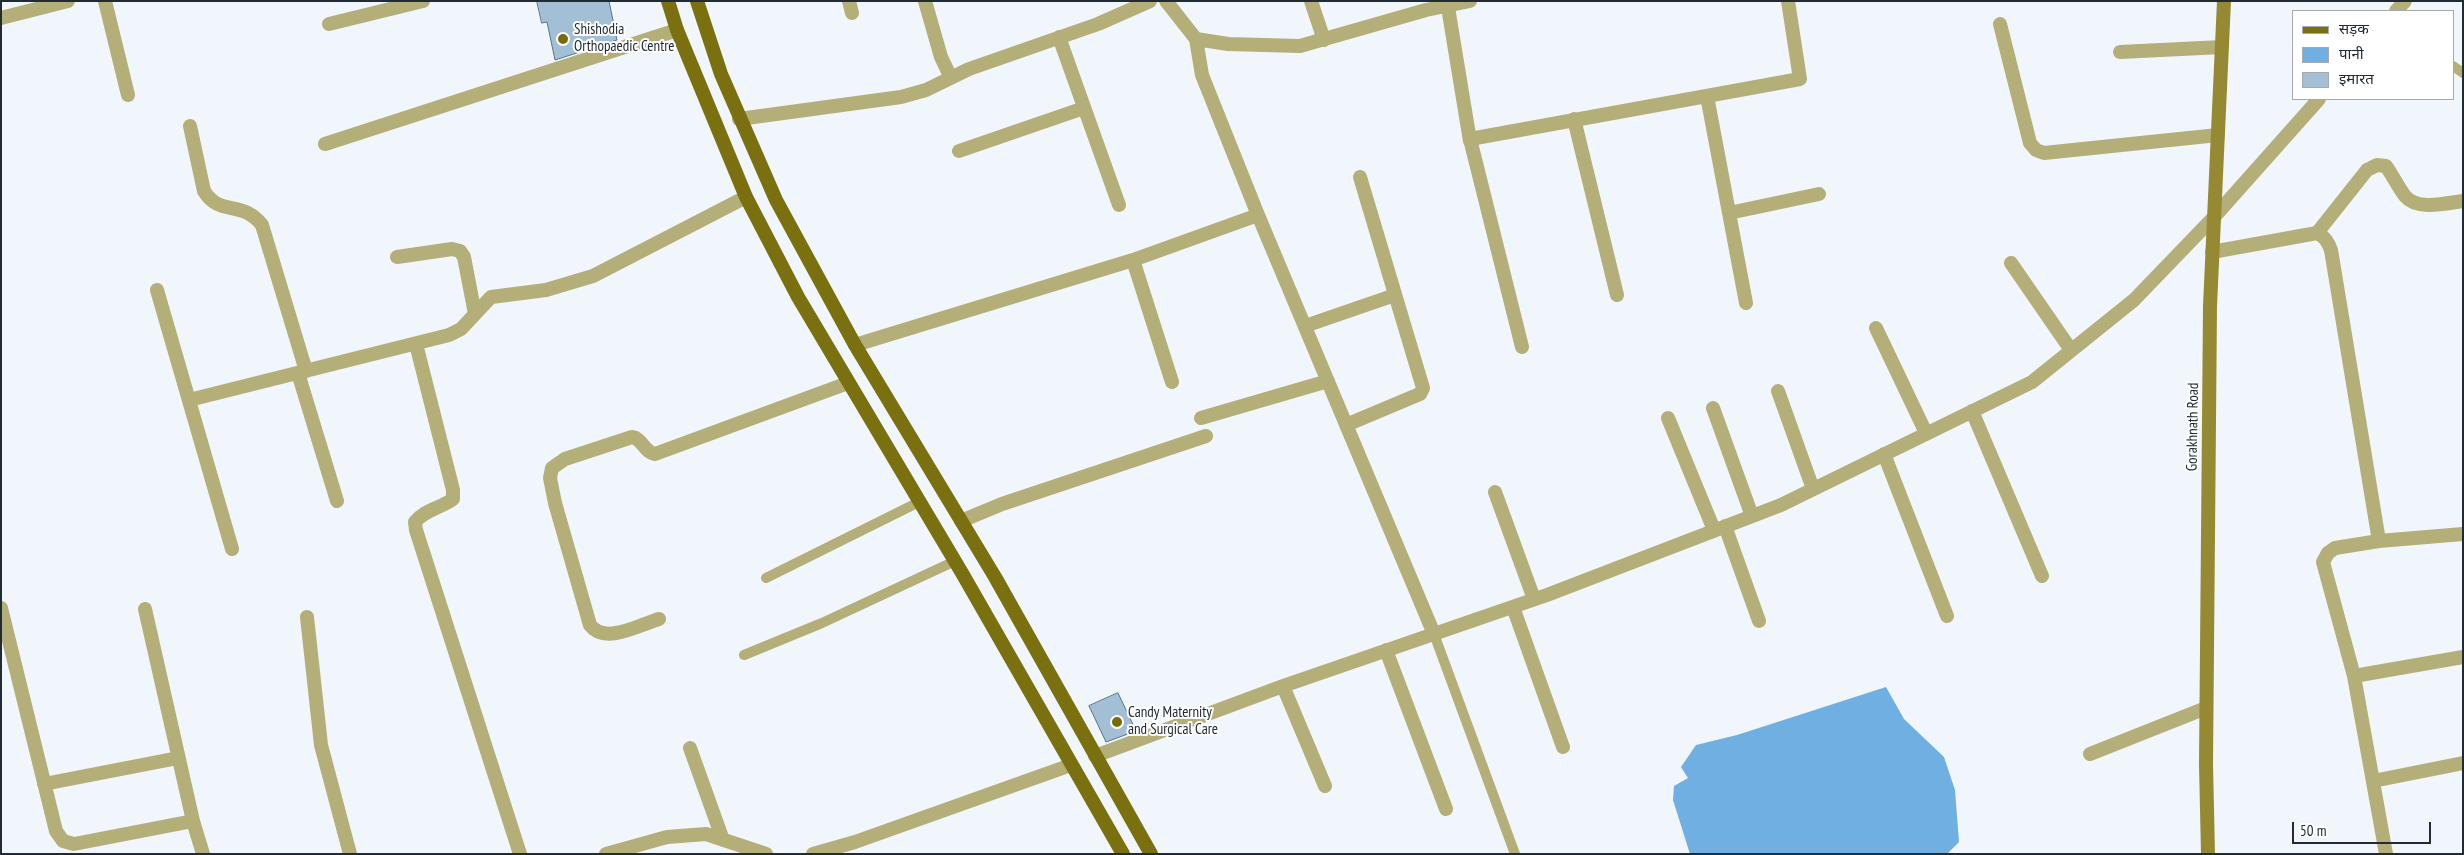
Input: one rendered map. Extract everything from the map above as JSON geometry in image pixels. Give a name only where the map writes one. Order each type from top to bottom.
[{"type":"main road","points":[[668,1],[677,30],[746,197],[798,297],[955,561],[1123,854]]},
{"type":"main road","points":[[697,1],[721,74],[739,119],[776,200],[854,345],[961,521],[1152,854]]},
{"type":"main road","name":"Gorakhnath Road","points":[[2208,854],[2206,708],[2210,306],[2224,1]]},
{"type":"street","points":[[1,18],[68,1]]},
{"type":"street","points":[[105,1],[128,95]]},
{"type":"street","points":[[329,24],[422,1]]},
{"type":"street","points":[[925,1],[941,57],[951,78]]},
{"type":"street","points":[[739,119],[901,97],[926,90],[969,69],[1098,24],[1150,1]]},
{"type":"street","points":[[1166,1],[1196,39],[1202,75],[1304,326],[1434,634]]},
{"type":"street","points":[[1311,1],[1324,40]]},
{"type":"street","points":[[1196,39],[1228,44],[1300,46],[1448,4],[1470,1]]},
{"type":"street","points":[[1470,141],[1473,137],[1800,79],[1788,1]]},
{"type":"street","points":[[1448,4],[1470,141],[1522,347]]},
{"type":"street","points":[[2000,24],[2030,143],[2036,150],[2044,153],[2218,135]]},
{"type":"street","points":[[325,144],[677,30]]},
{"type":"street","points":[[1059,37],[1119,206]]},
{"type":"street","points":[[2120,52],[2222,47]]},
{"type":"street","points":[[1707,96],[1746,303]]},
{"type":"street","points":[[1095,756],[1283,686],[1534,599],[1752,516],[1813,489],[2032,382],[2134,300],[2214,217],[2318,100]]},
{"type":"street","points":[[959,151],[1084,108]]},
{"type":"street","points":[[1574,120],[1617,295]]},
{"type":"street","points":[[190,126],[204,191],[209,199],[217,205],[246,210],[262,225],[337,501]]},
{"type":"street","points":[[2317,233],[2367,170],[2377,165],[2386,166],[2406,197],[2413,202],[2424,204],[2463,201]]},
{"type":"street","points":[[1346,425],[1420,394],[1422,388],[1360,177]]},
{"type":"street","points":[[1729,213],[1819,194]]},
{"type":"street","points":[[189,400],[416,344],[460,329],[491,297],[546,290],[594,276],[746,197]]},
{"type":"street","points":[[854,345],[1133,260],[1258,215]]},
{"type":"street","points":[[2212,252],[2317,233],[2324,236],[2331,250],[2379,540]]},
{"type":"street","points":[[397,257],[452,250],[460,251],[464,257],[475,314]]},
{"type":"street","points":[[1133,260],[1172,382]]},
{"type":"street","points":[[2011,263],[2071,350]]},
{"type":"street","points":[[157,290],[232,549]]},
{"type":"street","points":[[1304,326],[1395,294]]},
{"type":"street","points":[[1876,328],[1926,434]]},
{"type":"street","points":[[416,344],[453,490],[452,499],[445,505],[420,516],[415,522],[416,530],[520,854]]},
{"type":"street","points":[[1201,418],[1328,381]]},
{"type":"street","points":[[659,619],[610,634],[599,633],[590,625],[555,503],[550,478],[552,468],[565,459],[632,437],[638,438],[648,451],[655,454],[848,382]]},
{"type":"street","points":[[1778,391],[1813,489]]},
{"type":"street","points":[[1713,408],[1752,516]]},
{"type":"street","points":[[1972,411],[2042,576]]},
{"type":"street","points":[[1668,418],[1720,528],[1759,621]]},
{"type":"street","points":[[961,521],[1002,504],[1206,436]]},
{"type":"street","points":[[1884,454],[1947,616]]},
{"type":"street","points":[[1495,492],[1534,599]]},
{"type":"street","points":[[2386,854],[2354,676],[2323,562],[2328,553],[2334,548],[2379,540],[2463,534]]},
{"type":"street","points":[[1513,606],[1563,747]]},
{"type":"street","points":[[1,608],[56,831],[63,840],[74,844],[193,822]]},
{"type":"street","points":[[145,609],[178,758],[202,854]]},
{"type":"street","points":[[307,617],[321,745],[350,854]]},
{"type":"street","points":[[1386,650],[1446,809]]},
{"type":"street","points":[[2354,676],[2463,656]]},
{"type":"street","points":[[1283,686],[1325,786]]},
{"type":"street","points":[[2090,754],[2206,708]]},
{"type":"street","points":[[690,748],[723,840]]},
{"type":"street","points":[[44,784],[178,758]]},
{"type":"street","points":[[2373,781],[2463,763]]},
{"type":"street","points":[[813,854],[854,842],[1071,764]]},
{"type":"street","points":[[606,854],[667,837],[706,834],[766,854]]},
{"type":"lane","points":[[766,578],[919,502]]},
{"type":"lane","points":[[744,655],[822,623],[955,561]]},
{"type":"lane","points":[[1434,634],[1515,854]]},
{"type":"water","points":[[1886,687],[1904,719],[1944,757],[1955,790],[1959,842],[1947,854],[1690,854],[1673,800],[1674,786],[1688,778],[1681,767],[1696,745],[1737,735]]},
{"type":"building","points":[[537,1],[609,1],[617,40],[555,60],[547,22],[542,23]]},
{"type":"building","points":[[1118,693],[1136,731],[1106,742],[1089,706]]},
{"type":"place","name":"Shishodia Orthopaedic Centre","points":[[563,39]]},
{"type":"place","name":"Candy Maternity and Surgical Care","points":[[1117,722]]}]
